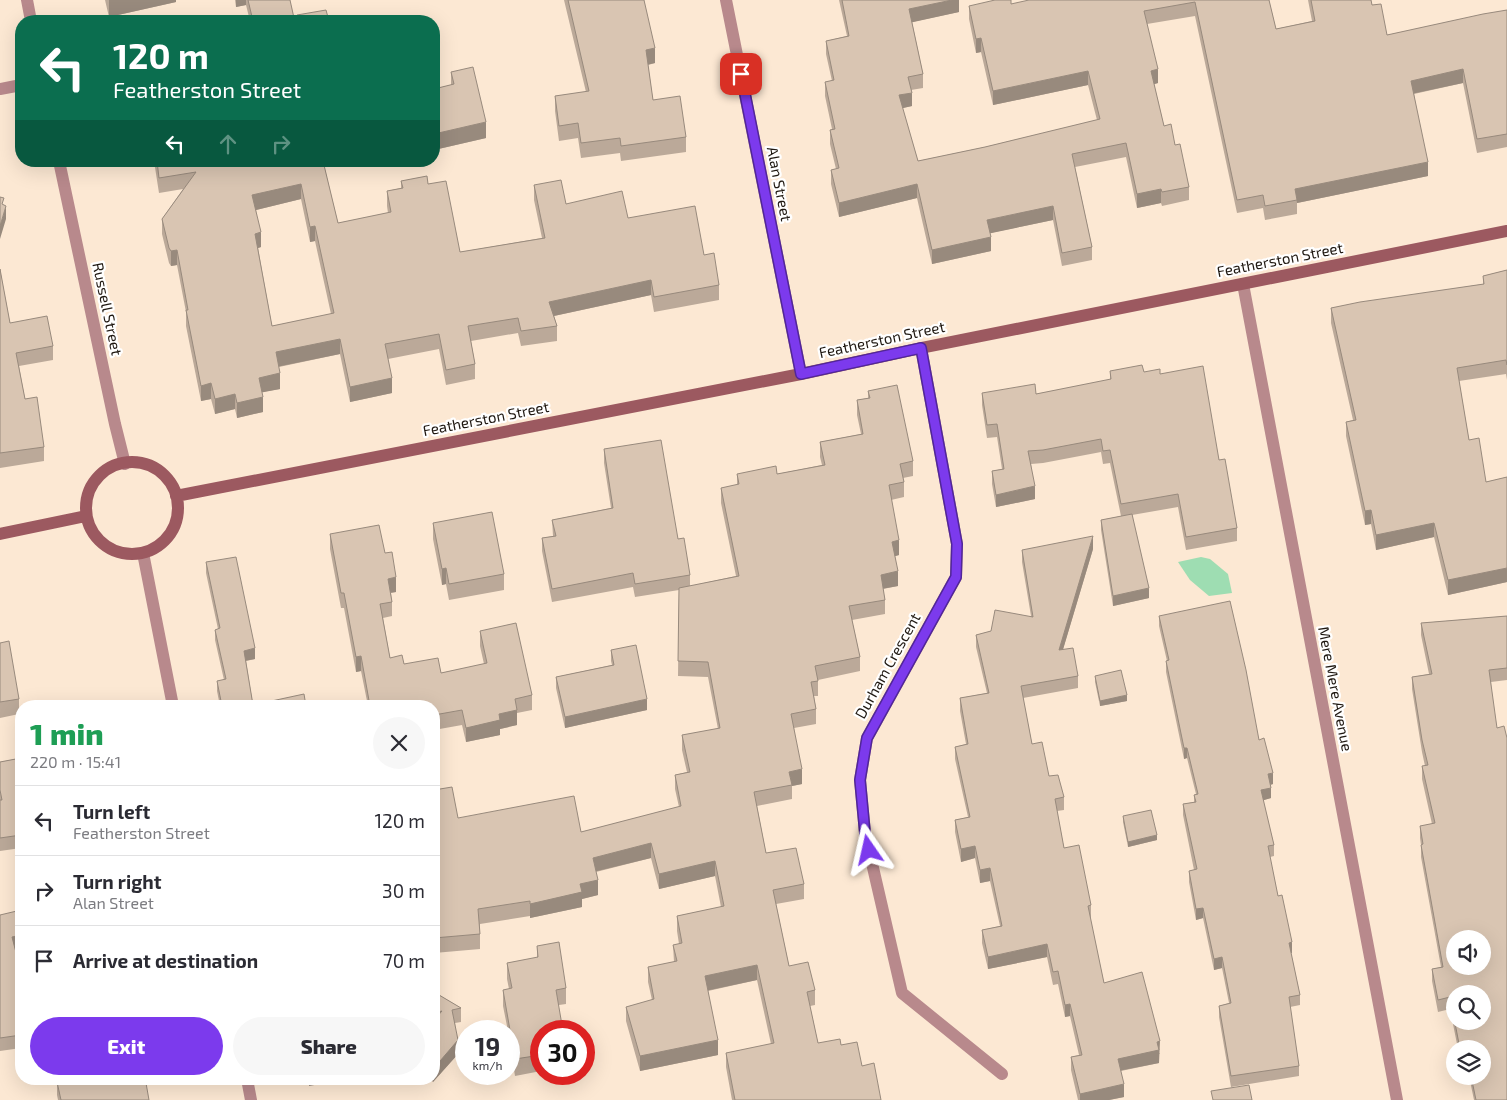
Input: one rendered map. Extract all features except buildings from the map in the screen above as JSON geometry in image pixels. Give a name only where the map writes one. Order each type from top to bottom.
[{"type":"main road","name":"Featherston Street","points":[[176,496],[801,374],[921,348],[1507,231]]},
{"type":"main road","points":[[125,464],[147,465],[160,472],[170,483],[176,496],[178,510],[175,525],[156,548],[143,553],[127,554],[112,550],[99,541],[90,528],[86,516],[87,498],[93,484],[104,472],[118,465],[125,464]]},
{"type":"main road","points":[[0,534],[86,516]]},
{"type":"street","points":[[27,0],[30,15]]},
{"type":"street","name":"Alan Street","points":[[726,0],[801,374]]},
{"type":"street","points":[[0,89],[15,86]]},
{"type":"street","name":"Russell Street","points":[[60,167],[125,464]]},
{"type":"street","name":"Mere Mere Avenue","points":[[1242,284],[1397,1100]]},
{"type":"street","name":"Durham Crescent","points":[[921,348],[957,544],[956,577],[867,738],[860,780],[865,833],[902,993],[1002,1074]]},
{"type":"street","points":[[143,553],[172,700]]},
{"type":"street","points":[[248,1085],[252,1100]]},
{"type":"green space","points":[[1201,557],[1210,559],[1228,574],[1232,593],[1209,596],[1190,580],[1178,562]]},
{"type":"route","points":[[741,74],[801,374],[921,348],[957,544],[956,577],[867,738],[860,780],[865,833],[869,850]]}]
